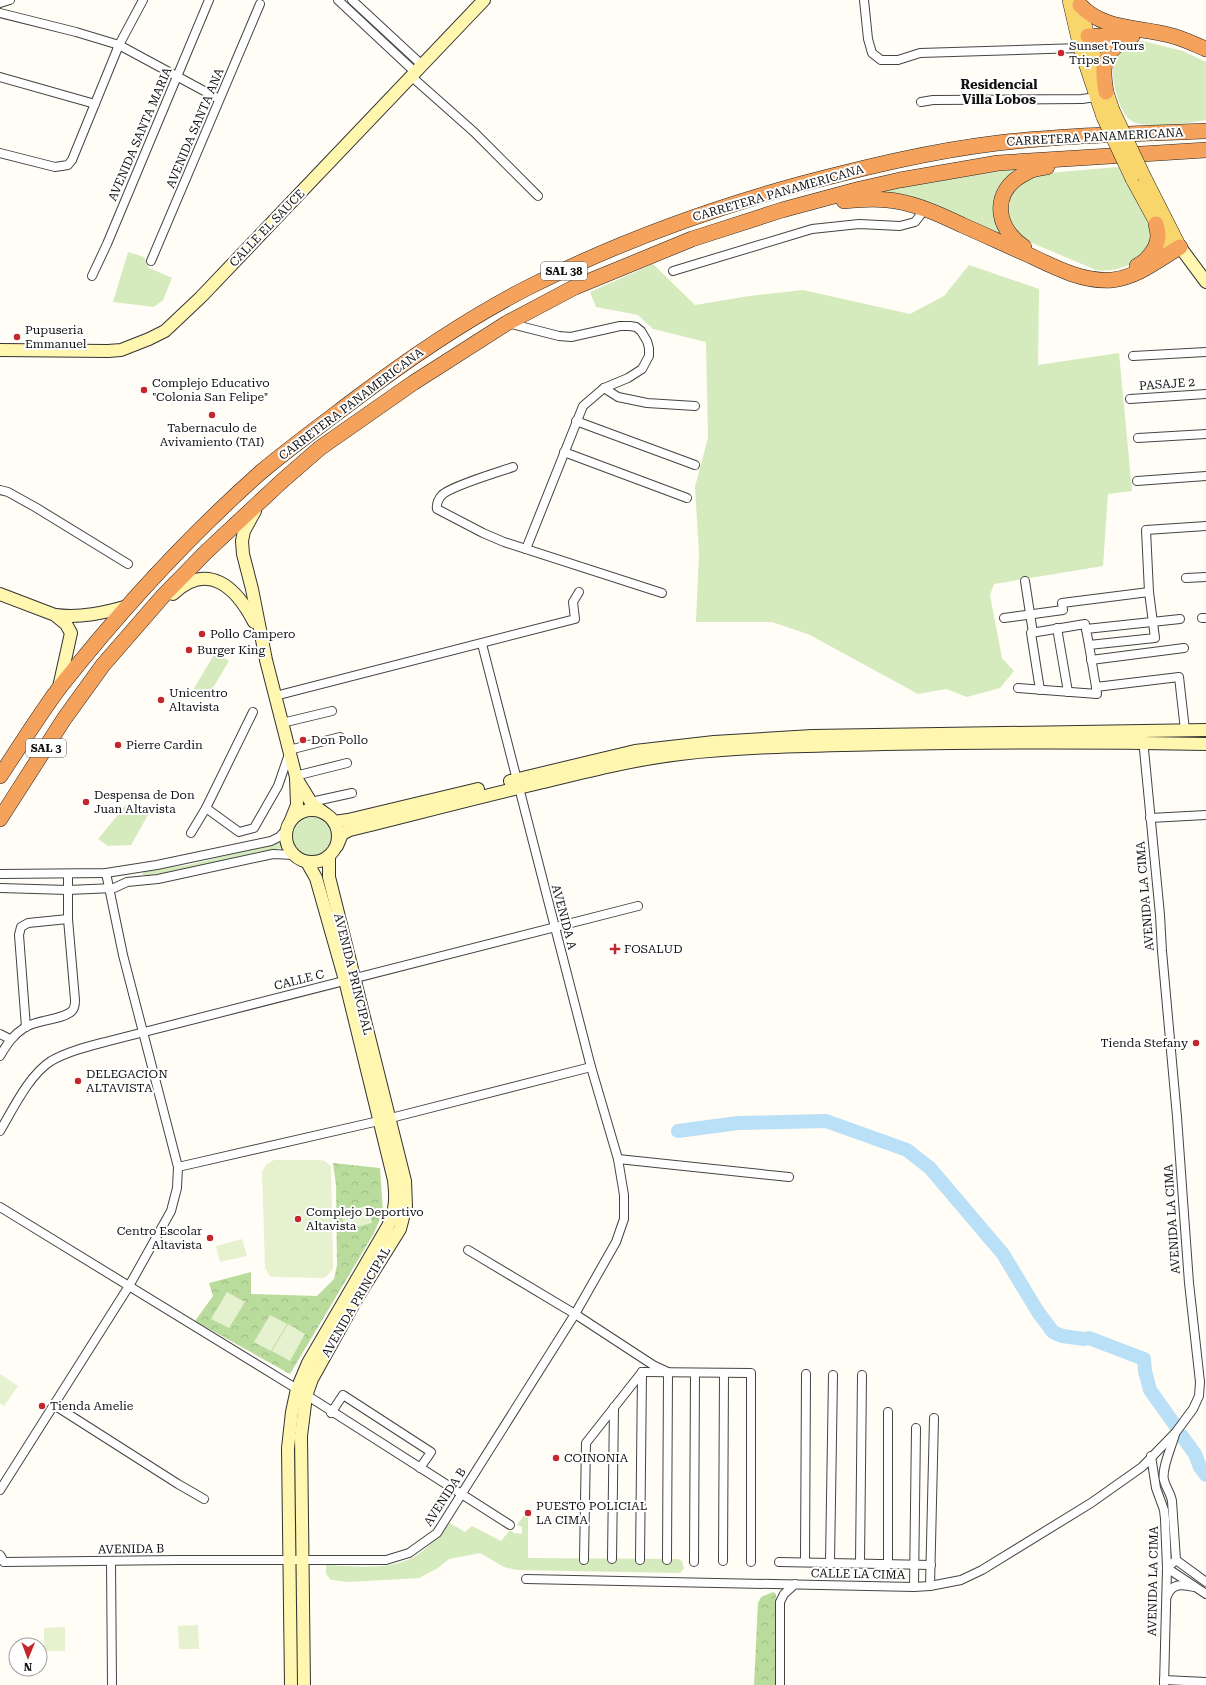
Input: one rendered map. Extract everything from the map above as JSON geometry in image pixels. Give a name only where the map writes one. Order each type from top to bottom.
[{"type":"highway","points":[[1076,2],[1088,14],[1108,23],[1132,32],[1178,43],[1206,54]]},
{"type":"highway","points":[[1101,95],[1104,62],[1116,46],[1132,32]]},
{"type":"highway","points":[[1082,35],[1132,32],[1171,35],[1206,49]]},
{"type":"highway","name":"CARRETERA PANAMERICANA","points":[[58,690],[128,606],[163,567],[262,472],[317,427],[413,356],[524,290],[600,254],[720,207],[845,172],[887,162],[998,143],[1055,138],[1206,131]]},
{"type":"highway","name":"CARRETERA PANAMERICANA","points":[[94,678],[116,649],[163,596],[206,552],[320,448],[427,374],[507,323],[575,287],[692,239],[776,212],[860,189],[936,173],[998,163],[1206,150]]},
{"type":"highway","points":[[1093,156],[1026,173],[1007,188],[1001,203],[1001,218],[1004,227],[1016,242],[1047,258],[1099,275],[1119,274],[1132,269],[1174,247]]},
{"type":"highway","points":[[763,195],[776,212],[867,199],[896,201],[925,209],[1053,266],[1089,278],[1113,280],[1131,276],[1145,270],[1174,247]]},
{"type":"highway","points":[[1146,262],[1153,251],[1158,237],[1156,224]]},
{"type":"highway","points":[[413,356],[413,362],[417,370],[427,374]]},
{"type":"highway","points":[[381,379],[392,382],[395,385],[396,395]]},
{"type":"highway","name":"SAL 3","points":[[0,819],[64,719],[94,678]]},
{"type":"highway","name":"SAL 3","points":[[0,776],[58,690]]},
{"type":"main road","points":[[1076,2],[1082,35],[1108,114],[1174,247]]},
{"type":"main road","points":[[1139,178],[1156,224],[1174,247]]},
{"type":"street","points":[[0,3],[10,0]]},
{"type":"street","points":[[0,153],[55,167],[68,165],[72,160],[120,45],[143,0]]},
{"type":"street","name":"AVENIDA SANTA MARIA","points":[[92,276],[107,244],[209,0]]},
{"type":"street","points":[[338,0],[416,72]]},
{"type":"street","points":[[352,0],[416,72],[538,196]]},
{"type":"street","name":"CALLE EL SAUCE","points":[[0,350],[113,351],[149,339],[166,331],[181,318],[484,0]]},
{"type":"street","points":[[864,0],[868,39],[872,53],[881,60],[898,60],[920,53],[1082,35]]},
{"type":"street","name":"AVENIDA SANTA ANA","points":[[151,261],[260,4]]},
{"type":"street","points":[[0,13],[76,32],[120,45],[219,99]]},
{"type":"street","points":[[0,77],[95,104]]},
{"type":"street","points":[[921,102],[933,100],[1082,99],[1101,95]]},
{"type":"street","points":[[673,271],[812,229],[859,224],[900,226],[915,222],[925,209]]},
{"type":"street","points":[[1174,247],[1198,267],[1206,282]]},
{"type":"street","points":[[507,323],[559,336],[571,337],[620,326],[636,327],[641,331],[647,341],[649,356],[642,369],[628,378],[604,388],[583,406],[526,549]]},
{"type":"street","points":[[1133,356],[1206,352]]},
{"type":"street","points":[[604,388],[618,397],[647,403],[695,406]]},
{"type":"street","name":"PASAJE 2","points":[[1130,399],[1206,394]]},
{"type":"street","points":[[576,421],[695,465]]},
{"type":"street","points":[[1138,438],[1206,434]]},
{"type":"street","points":[[564,452],[687,498]]},
{"type":"street","points":[[513,467],[458,486],[443,494],[437,507],[483,533],[526,549],[662,593]]},
{"type":"street","points":[[1137,480],[1206,476]]},
{"type":"street","points":[[281,482],[253,512],[244,531],[242,541],[243,554],[252,589],[259,633],[295,774],[297,805],[288,825],[286,843],[294,855]]},
{"type":"street","points":[[0,490],[8,492],[34,507],[128,564]]},
{"type":"street","points":[[1089,645],[1155,638],[1146,530],[1206,526]]},
{"type":"street","points":[[1186,578],[1206,577]]},
{"type":"street","points":[[116,649],[183,585],[193,580],[203,579],[217,581],[231,588],[245,606],[259,633]]},
{"type":"street","points":[[1025,581],[1040,690]]},
{"type":"street","points":[[275,696],[575,619],[573,602],[579,592]]},
{"type":"street","points":[[1004,618],[1063,610],[1062,603],[1150,592]]},
{"type":"street","points":[[0,594],[55,615],[69,617],[103,613],[128,606]]},
{"type":"street","points":[[55,615],[66,624],[71,633],[58,690]]},
{"type":"street","points":[[1086,629],[1180,619]]},
{"type":"street","points":[[1018,688],[1097,694],[1085,624],[1033,633]]},
{"type":"street","points":[[1058,628],[1068,692]]},
{"type":"street","name":"AVENIDA A","points":[[482,644],[591,1067],[618,1159],[624,1195]]},
{"type":"street","points":[[1092,660],[1184,648]]},
{"type":"street","points":[[1096,687],[1179,677],[1185,730]]},
{"type":"street","points":[[282,722],[332,711]]},
{"type":"street","points":[[191,833],[206,808],[253,712]]},
{"type":"street","points":[[1143,738],[1185,730],[1206,730]]},
{"type":"street","points":[[290,751],[340,737]]},
{"type":"street","points":[[334,822],[643,759],[718,750],[811,746],[1143,738],[1206,744]]},
{"type":"street","name":"AVENIDA LA CIMA","points":[[1143,738],[1177,1117],[1189,1283],[1200,1382],[1199,1396],[1193,1410],[1176,1432],[1152,1456],[1156,1488],[1164,1510],[1167,1568],[1164,1682]]},
{"type":"street","points":[[206,808],[239,832],[254,828],[278,786],[290,751]]},
{"type":"street","points":[[278,786],[295,774],[347,763]]},
{"type":"street","points":[[295,774],[311,802],[334,822],[338,834],[337,846]]},
{"type":"street","points":[[0,888],[68,890],[114,888],[127,882],[158,879],[273,854],[294,855],[307,862],[322,860],[329,856],[337,846],[342,834],[350,830],[517,784]]},
{"type":"street","points":[[311,802],[352,793]]},
{"type":"street","points":[[0,874],[68,875],[106,873],[137,869],[271,841],[279,837],[295,816],[312,810],[325,813]]},
{"type":"street","points":[[1150,818],[1206,815]]},
{"type":"street","name":"AVENIDA PRINCIPAL","points":[[291,1685],[288,1448],[292,1412],[301,1393],[308,1363],[393,1216],[396,1195],[384,1119],[350,979],[329,877],[329,856]]},
{"type":"street","name":"AVENIDA PRINCIPAL","points":[[307,862],[316,878],[350,979]]},
{"type":"street","points":[[137,869],[138,881]]},
{"type":"street","points":[[0,1490],[129,1286],[171,1211],[177,1188],[178,1167],[123,955],[106,873]]},
{"type":"street","points":[[0,1056],[10,1039],[26,1027],[71,1012],[74,1008],[75,1000],[68,919],[68,875]]},
{"type":"street","name":"CALLE C","points":[[0,1131],[32,1080],[50,1062],[71,1052],[638,906]]},
{"type":"street","points":[[26,1027],[19,935],[21,927],[28,924],[68,919]]},
{"type":"street","points":[[0,1034],[10,1039]]},
{"type":"street","points":[[178,1167],[384,1119],[591,1067]]},
{"type":"street","points":[[618,1159],[789,1177]]},
{"type":"street","name":"AVENIDA B","points":[[1,1561],[386,1560],[409,1553],[437,1532],[575,1314],[616,1242],[624,1219],[624,1195]]},
{"type":"street","points":[[0,1207],[301,1393],[510,1525]]},
{"type":"street","points":[[468,1250],[575,1314],[653,1365],[668,1372]]},
{"type":"street","points":[[642,1372],[751,1373],[752,1562]]},
{"type":"street","points":[[584,1560],[586,1443],[642,1372]]},
{"type":"street","points":[[640,1560],[642,1372]]},
{"type":"street","points":[[667,1560],[668,1372]]},
{"type":"street","points":[[694,1562],[695,1373]]},
{"type":"street","points":[[723,1561],[724,1373]]},
{"type":"street","points":[[805,1562],[806,1374]]},
{"type":"street","points":[[830,1562],[833,1375]]},
{"type":"street","points":[[860,1563],[862,1375]]},
{"type":"street","name":"AVENIDA PRINCIPAL","points":[[301,1393],[306,1404],[301,1436],[304,1685]]},
{"type":"street","points":[[331,1413],[343,1395],[431,1452],[420,1468]]},
{"type":"street","points":[[54,1405],[204,1499]]},
{"type":"street","points":[[612,1559],[614,1407]]},
{"type":"street","points":[[888,1412],[888,1564]]},
{"type":"street","points":[[930,1586],[934,1418]]},
{"type":"street","points":[[914,1587],[916,1428]]},
{"type":"street","points":[[1176,1432],[1164,1476],[1172,1501],[1176,1560],[1206,1582]]},
{"type":"street","name":"CALLE LA CIMA","points":[[526,1579],[914,1587],[930,1586],[961,1580],[982,1570],[1091,1502],[1142,1467],[1152,1456]]},
{"type":"street","points":[[1176,1560],[1167,1568],[1206,1594]]},
{"type":"street","points":[[111,1561],[112,1685]]},
{"type":"street","points":[[779,1562],[931,1565]]},
{"type":"street","points":[[780,1685],[780,1602],[787,1590],[795,1584]]},
{"type":"street","points":[[1166,1598],[1169,1589],[1173,1586],[1180,1585],[1197,1588]]},
{"type":"street","points":[[1164,1682],[1206,1682]]},
{"type":"green space","points":[[1143,41],[1183,51],[1206,62],[1206,120],[1167,125],[1146,125],[1130,120],[1126,115],[1121,108],[1115,88],[1113,78],[1114,60],[1116,54],[1130,42]]},
{"type":"green space","points":[[1024,167],[1009,179],[1002,236],[864,193]]},
{"type":"green space","points":[[1118,167],[1154,235],[1149,249],[1144,255],[1125,267],[1103,271],[1096,270],[1018,237],[1008,211],[1010,200],[1017,185],[1048,173]]},
{"type":"green space","points":[[128,252],[144,257],[149,268],[172,278],[163,300],[154,307],[113,302]]},
{"type":"green space","points":[[653,264],[695,305],[749,296],[803,290],[910,314],[944,296],[969,265],[1039,289],[1038,365],[1119,353],[1132,491],[1108,494],[1103,566],[994,584],[990,595],[1002,658],[1014,671],[1000,688],[967,697],[946,689],[918,694],[810,635],[772,622],[696,622],[699,553],[695,487],[708,438],[706,342],[653,329],[638,315],[596,307],[590,292]]},
{"type":"green space","points":[[215,653],[229,661],[207,698],[193,690]]},
{"type":"green space","points":[[126,805],[148,815],[131,845],[108,846],[98,839]]},
{"type":"green space","points":[[313,817],[327,823],[333,837],[327,851],[313,857],[299,851],[293,837],[299,823]]},
{"type":"green space","points":[[276,843],[281,844],[281,848],[189,870],[147,877],[142,874],[144,871],[188,865]]},
{"type":"green space","name":"Complejo Deportivo Altavista","points":[[274,1160],[318,1160],[325,1161],[331,1167],[333,1269],[326,1277],[274,1277],[270,1276],[265,1268],[262,1172],[266,1165]]},
{"type":"green space","points":[[333,1163],[380,1168],[383,1212],[374,1233],[290,1374],[195,1321],[213,1296],[209,1283],[251,1272],[251,1294],[317,1296],[334,1279],[337,1265],[336,1185]]},
{"type":"green space","points":[[369,1205],[372,1223],[345,1230],[341,1213]]},
{"type":"green space","points":[[242,1239],[247,1256],[220,1262],[216,1246]]},
{"type":"green space","points":[[227,1292],[245,1302],[229,1328],[211,1319]]},
{"type":"green space","points":[[270,1315],[287,1324],[271,1351],[254,1342]]},
{"type":"green space","points":[[288,1324],[305,1334],[290,1361],[272,1351]]},
{"type":"green space","points":[[0,1374],[18,1386],[4,1406],[0,1403]]},
{"type":"green space","points":[[528,1510],[528,1558],[678,1559],[682,1561],[684,1568],[680,1573],[517,1570],[504,1567],[480,1553],[449,1559],[438,1568],[419,1578],[349,1582],[331,1580],[326,1574],[326,1565],[359,1567],[382,1566],[414,1557],[433,1542],[450,1523],[465,1532],[472,1526],[501,1541],[510,1530],[514,1533],[522,1534],[522,1527],[517,1525]]},
{"type":"green space","points":[[773,1592],[776,1594],[775,1649],[778,1685],[754,1685],[758,1603],[761,1597]]},
{"type":"green space","points":[[198,1625],[199,1649],[179,1649],[178,1626]]},
{"type":"green space","points":[[65,1627],[65,1651],[48,1651],[48,1637],[44,1637],[44,1628]]},
{"type":"waterway","points":[[678,1131],[738,1123],[826,1121],[907,1150],[930,1168],[1003,1254],[1038,1312],[1053,1332],[1062,1336],[1084,1339],[1089,1338],[1144,1359],[1145,1371],[1150,1390],[1175,1425]]},
{"type":"waterway","points":[[1182,1436],[1195,1454],[1200,1467],[1206,1475]]},
{"type":"place","name":"Sunset Tours Trips Sv","points":[[1061,53]]},
{"type":"place","name":"Pupuseria Emmanuel","points":[[17,337]]},
{"type":"place","name":"Complejo Educativo \"Colonia San Felipe\"","points":[[144,390]]},
{"type":"place","name":"Tabernaculo de Avivamiento (TAI)","points":[[212,415]]},
{"type":"place","name":"Pollo Campero","points":[[202,634]]},
{"type":"place","name":"Burger King","points":[[189,650]]},
{"type":"place","name":"Unicentro Altavista","points":[[161,700]]},
{"type":"place","name":"Don Pollo","points":[[303,740]]},
{"type":"place","name":"Pierre Cardin","points":[[118,745]]},
{"type":"place","name":"Despensa de Don Juan Altavista","points":[[86,802]]},
{"type":"place","name":"FOSALUD","points":[[615,949]]},
{"type":"place","name":"Tienda Stefany","points":[[1196,1043]]},
{"type":"place","name":"DELEGACION ALTAVISTA","points":[[78,1081]]},
{"type":"place","name":"Complejo Deportivo Altavista","points":[[298,1219]]},
{"type":"place","name":"Centro Escolar Altavista","points":[[210,1238]]},
{"type":"place","name":"Tienda Amelie","points":[[42,1406]]},
{"type":"place","name":"COINONIA","points":[[556,1458]]},
{"type":"place","name":"PUESTO POLICIAL LA CIMA","points":[[528,1513]]},
{"type":"district","name":"Residencial Villa Lobos","points":[[999,92]]}]
